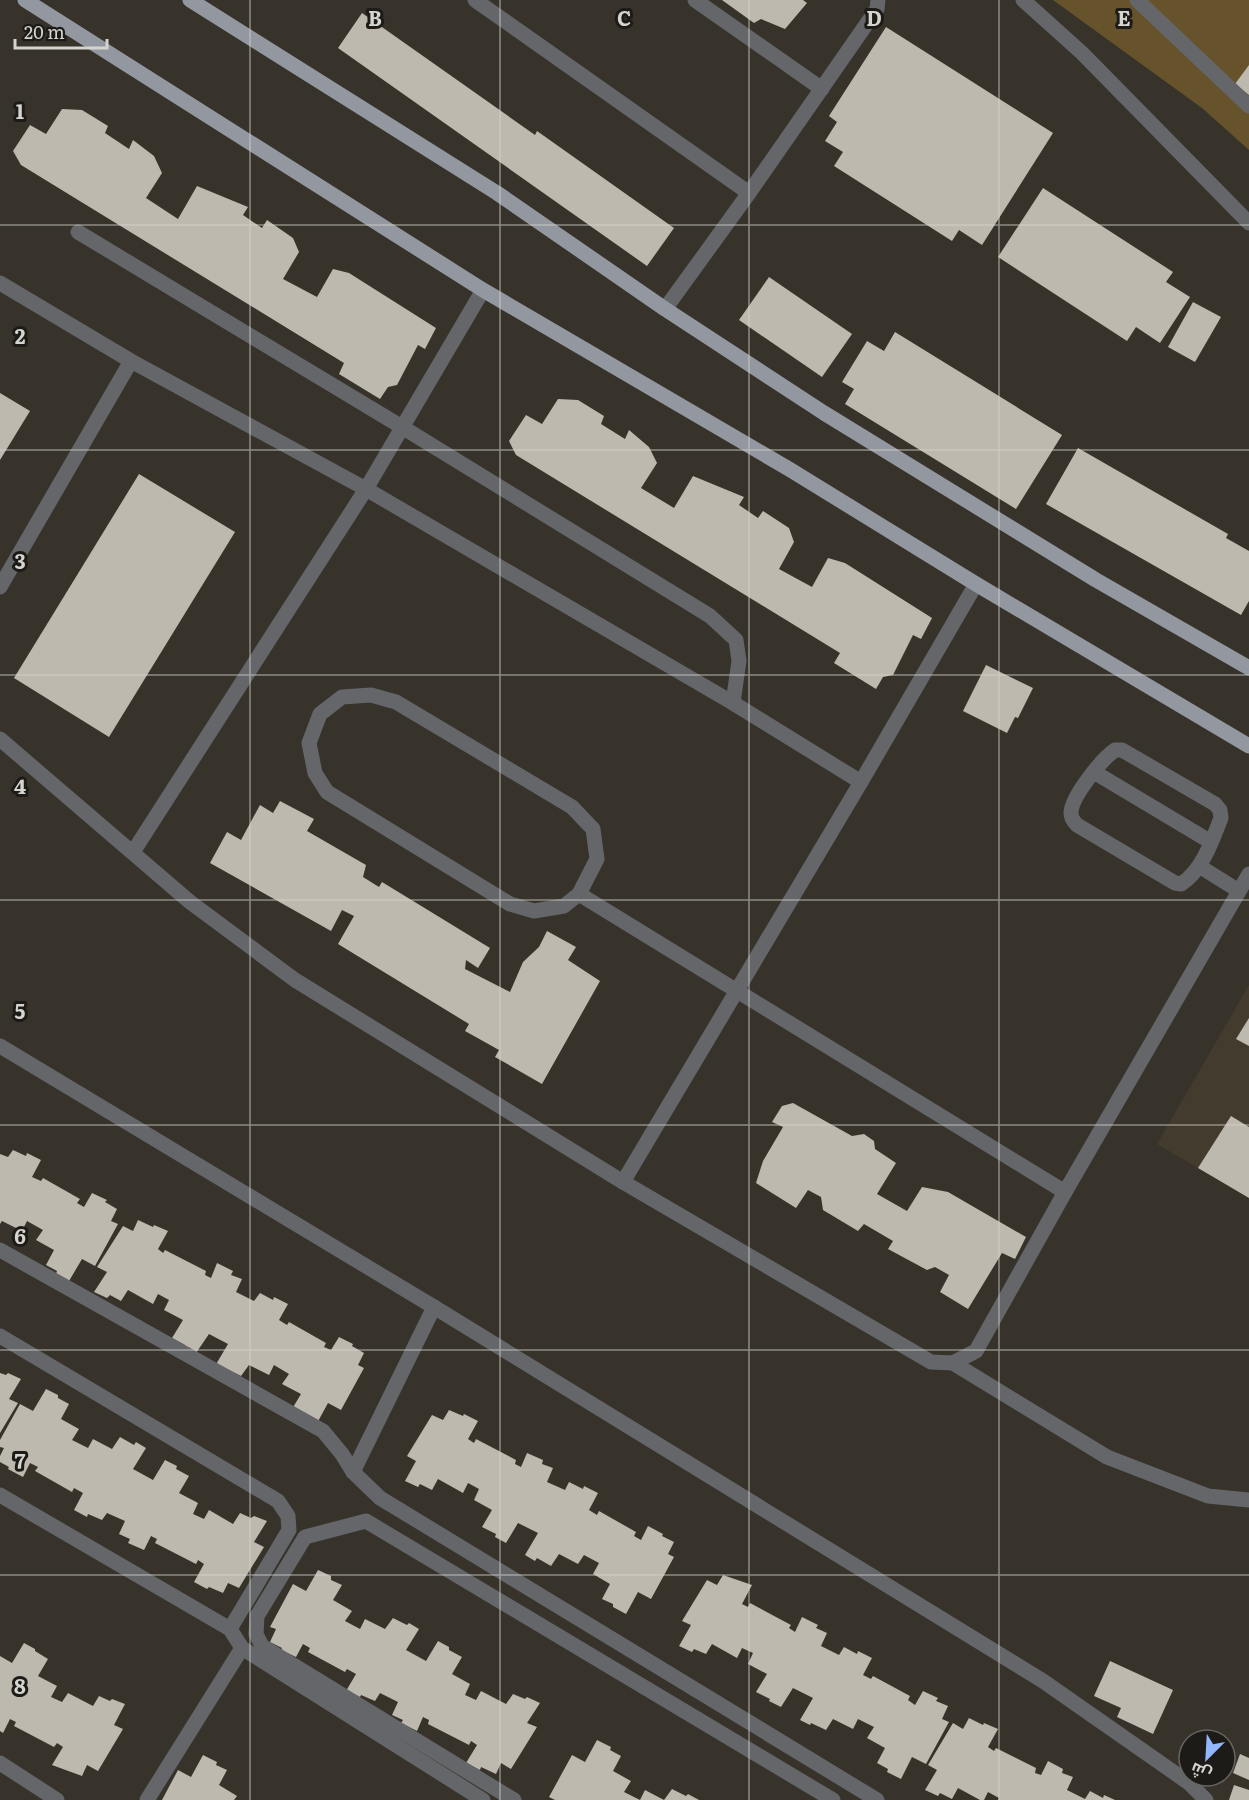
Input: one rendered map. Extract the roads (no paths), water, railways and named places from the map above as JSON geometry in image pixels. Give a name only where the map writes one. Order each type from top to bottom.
[{"type":"main road","points":[[24,0],[483,290],[789,469],[976,584],[1249,746]]},
{"type":"main road","points":[[190,0],[497,193],[665,309],[874,444],[1096,580],[1249,668]]},
{"type":"street","points":[[475,0],[749,194]]},
{"type":"street","points":[[695,0],[822,89]]},
{"type":"street","points":[[665,309],[822,89],[877,9],[878,0]]},
{"type":"street","points":[[1023,0],[1082,53],[1249,223]]},
{"type":"street","points":[[1137,0],[1249,106]]},
{"type":"street","points":[[78,232],[710,616],[736,640],[739,661],[733,704]]},
{"type":"street","points":[[0,283],[131,361],[366,489],[733,704],[861,782]]},
{"type":"street","points":[[133,852],[366,489],[483,290]]},
{"type":"street","points":[[0,587],[131,361]]},
{"type":"street","points":[[623,1182],[976,584]]},
{"type":"street","points":[[371,695],[396,702],[572,807],[592,829],[597,859],[579,894],[564,906],[534,911],[510,904],[327,792],[315,773],[309,743],[320,714],[342,697],[371,695]]},
{"type":"street","points":[[0,739],[190,902],[296,980],[623,1182],[931,1362],[953,1364],[1107,1458],[1208,1496],[1249,1500]]},
{"type":"street","points":[[1115,750],[1122,750],[1215,804],[1220,810],[1221,818],[1211,842],[1199,866],[1186,881],[1181,884],[1175,883],[1077,825],[1072,819],[1071,812],[1082,788],[1094,772],[1115,750]]},
{"type":"street","points":[[1094,772],[1211,842]]},
{"type":"street","points":[[1199,866],[1239,891]]},
{"type":"street","points":[[953,1364],[976,1351],[1249,874]]},
{"type":"street","points":[[579,894],[1065,1192]]},
{"type":"street","points":[[0,1046],[434,1307],[1043,1681],[1189,1783],[1206,1800]]},
{"type":"street","points":[[0,1250],[323,1431],[353,1472],[380,1498],[877,1800]]},
{"type":"street","points":[[353,1472],[434,1307]]},
{"type":"street","points":[[0,1336],[278,1501],[288,1516],[289,1530],[230,1629]]},
{"type":"street","points":[[0,1495],[230,1629],[242,1648],[483,1800]]},
{"type":"street","points":[[514,1800],[262,1647],[256,1634],[257,1616],[305,1537],[366,1521],[833,1800]]},
{"type":"street","points":[[147,1800],[242,1648]]},
{"type":"street","points":[[0,1763],[57,1800]]}]
